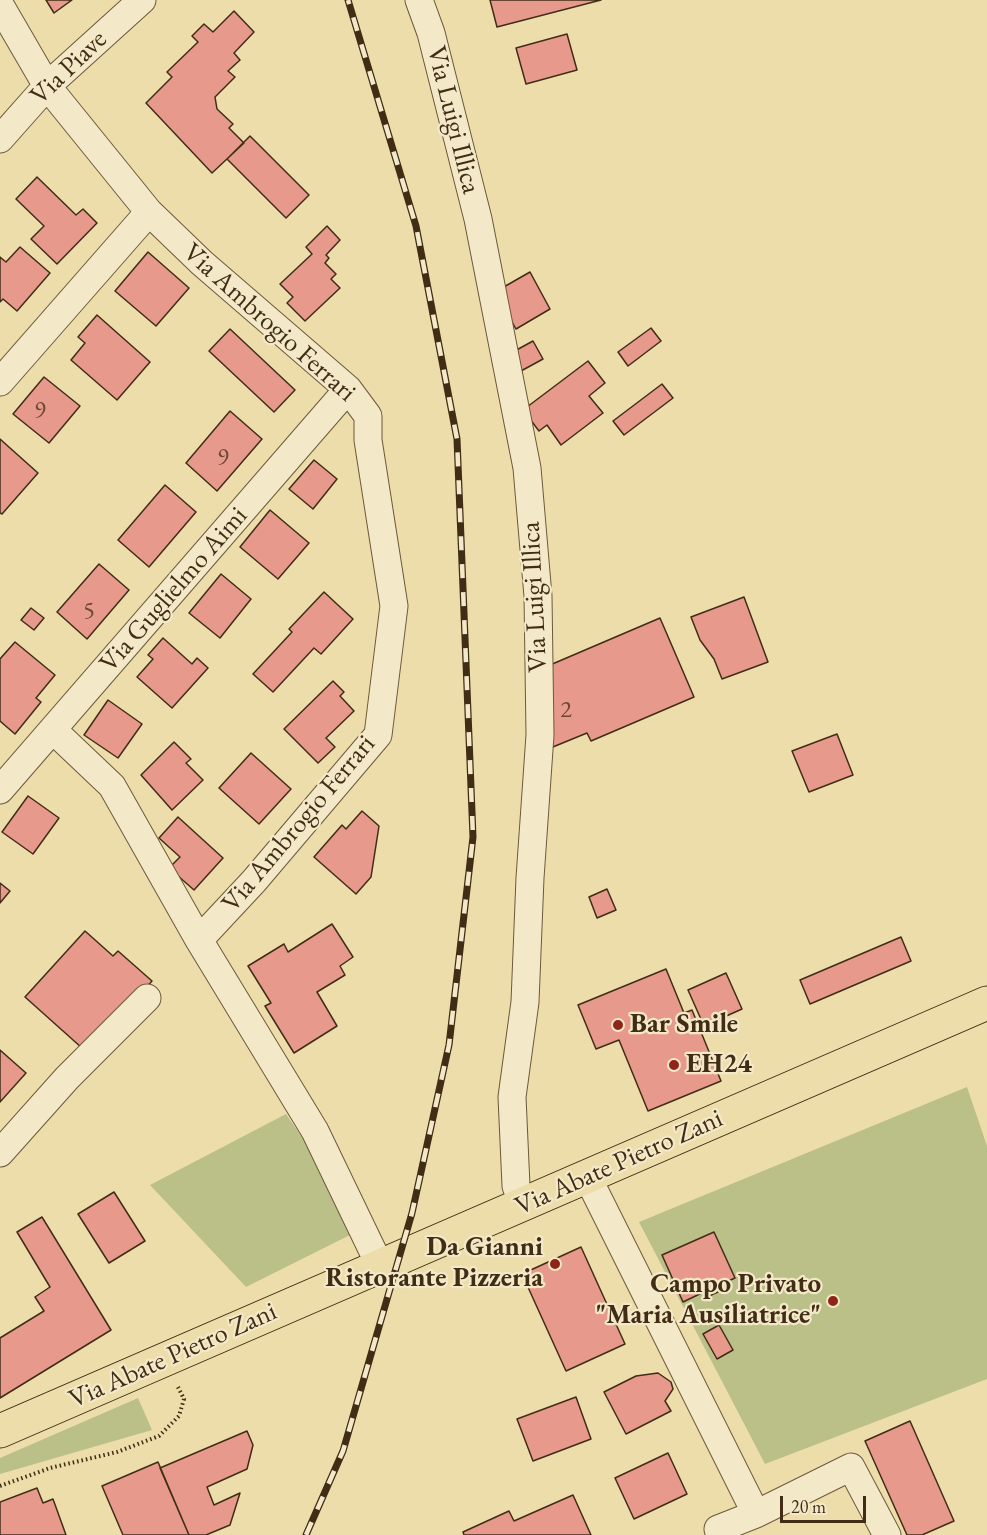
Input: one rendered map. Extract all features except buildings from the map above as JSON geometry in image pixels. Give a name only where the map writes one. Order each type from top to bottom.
[{"type":"main road","name":"Via Abate Pietro Zani","points":[[0,1431],[980,1006]]},
{"type":"street","name":"Via Piave","points":[[0,139],[47,86],[142,0]]},
{"type":"street","name":"Via Luigi Illica","points":[[419,0],[431,33],[478,219],[528,468],[538,596],[540,735],[530,878],[525,1002],[512,1097],[516,1186],[523,1205]]},
{"type":"street","name":"Via Ambrogio Ferrari","points":[[0,5],[47,86],[149,212],[202,263],[348,389],[368,416],[368,440],[394,606],[378,735],[254,881],[199,940]]},
{"type":"street","points":[[0,382],[149,212]]},
{"type":"street","name":"Via Guglielmo Aimi","points":[[0,790],[348,389]]},
{"type":"street","points":[[53,730],[112,786],[199,940],[315,1131],[380,1266]]},
{"type":"street","points":[[3,1145],[147,998]]},
{"type":"street","points":[[587,1176],[756,1514]]},
{"type":"street","points":[[721,1535],[718,1529],[756,1514],[851,1467],[887,1535]]},
{"type":"path","points":[[0,1486],[50,1468],[117,1452],[159,1436],[179,1416],[184,1399],[166,1359]]},
{"type":"green space","name":"Campo Privato \"Maria Ausiliatrice\"","points":[[967,1087],[987,1146],[987,1379],[765,1464],[639,1222]]},
{"type":"green space","points":[[286,1114],[326,1173],[352,1234],[246,1287],[150,1185]]},
{"type":"green space","points":[[138,1398],[152,1430],[0,1474],[0,1458]]},
{"type":"railway","points":[[306,1535],[343,1451],[412,1213],[449,1045],[473,837],[457,439],[416,226],[348,0]]},
{"type":"place","name":"Bar Smile","points":[[618,1025]]},
{"type":"place","name":"EH24","points":[[674,1065]]},
{"type":"place","name":"Da Gianni Ristorante Pizzeria","points":[[555,1264]]},
{"type":"place","name":"Campo Privato \"Maria Ausiliatrice\"","points":[[833,1301]]}]
